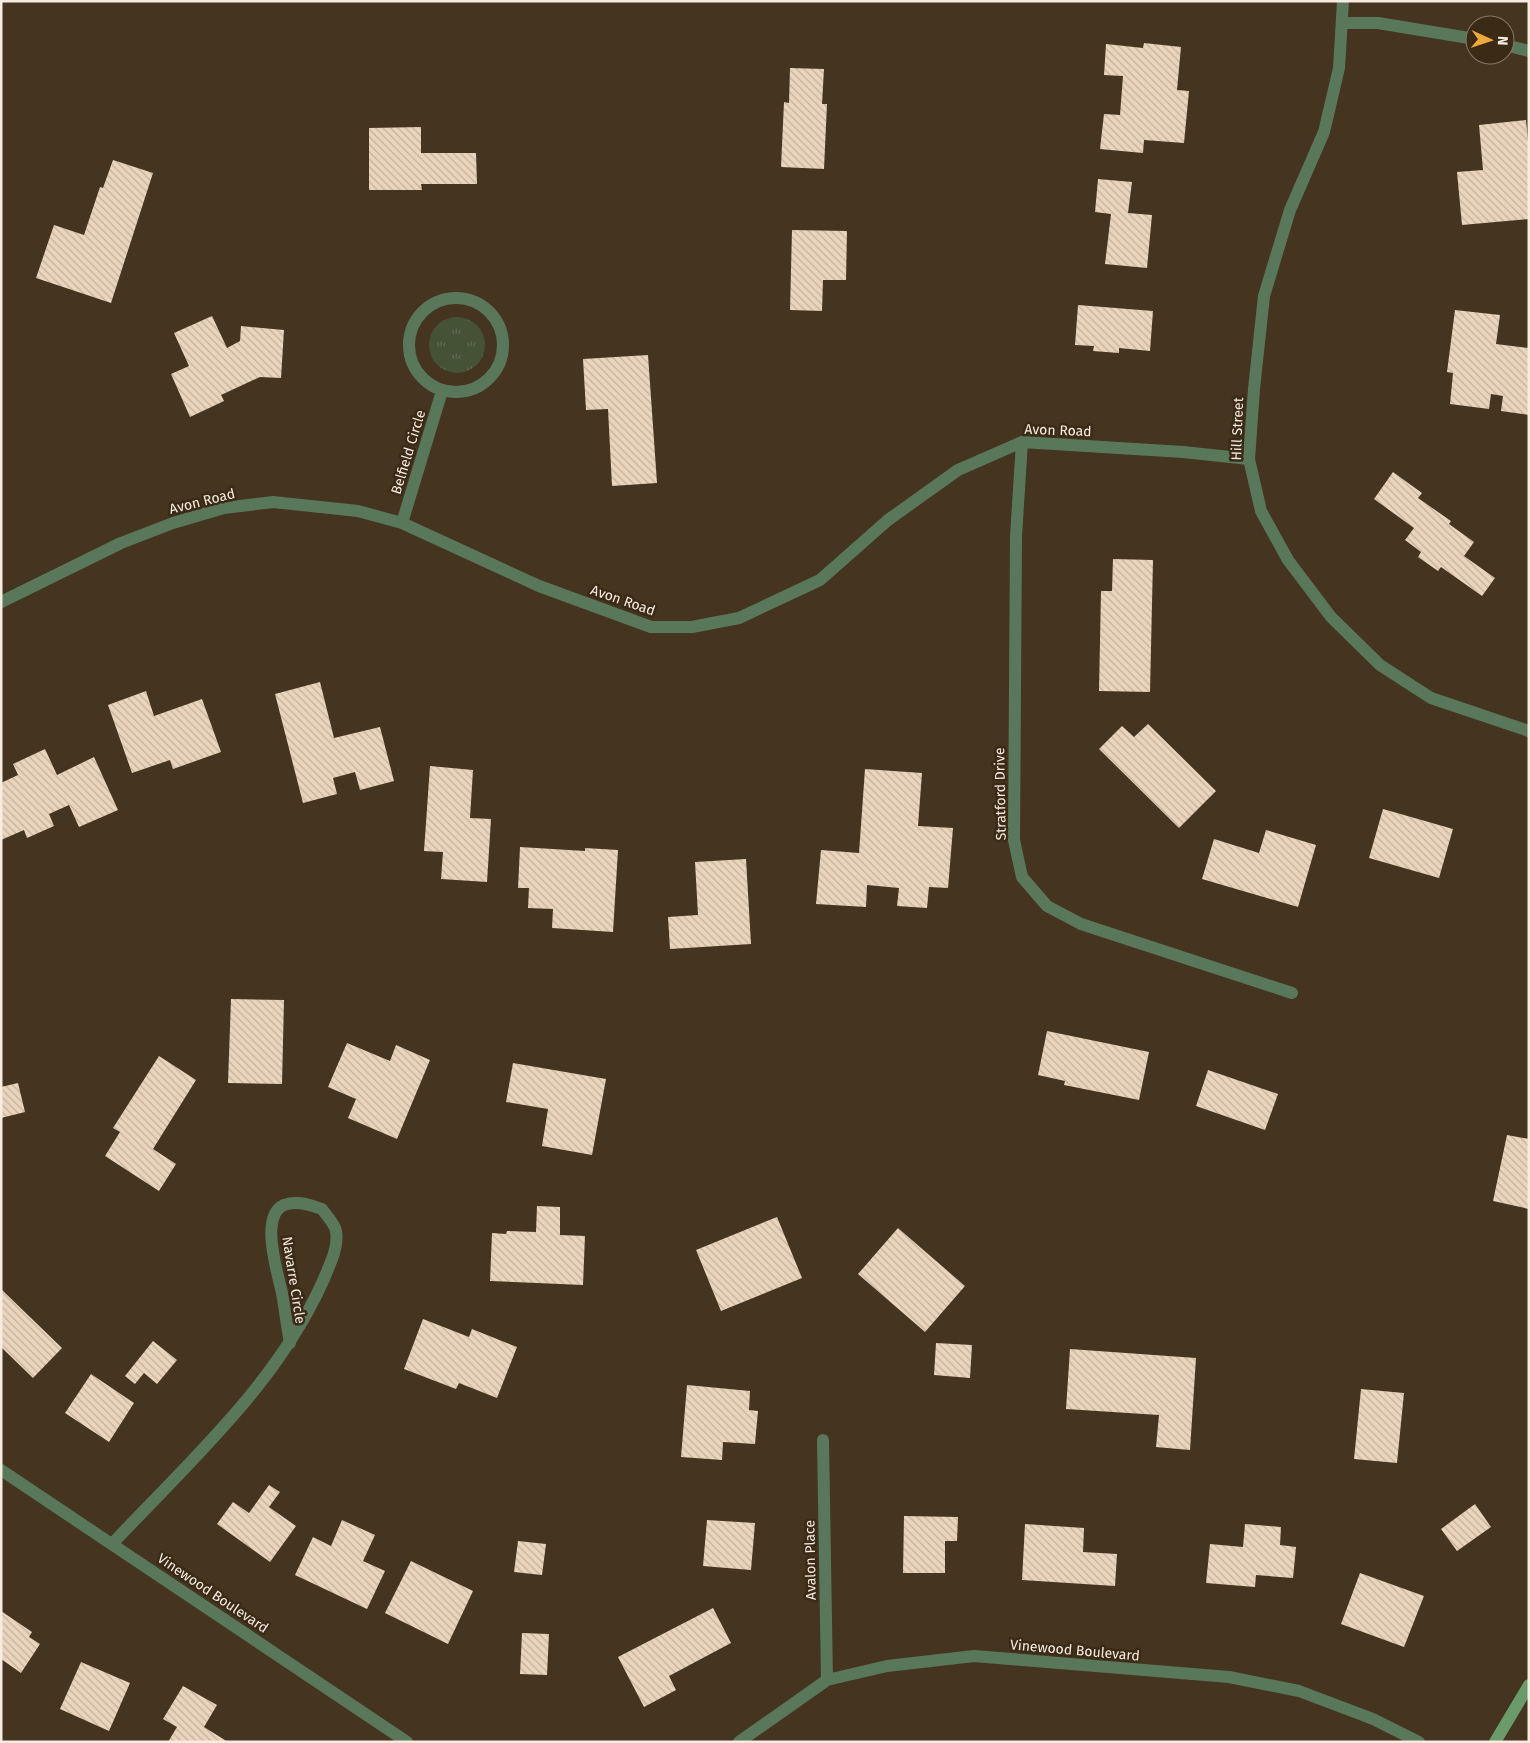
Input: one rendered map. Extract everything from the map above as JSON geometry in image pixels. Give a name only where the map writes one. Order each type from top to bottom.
[{"type":"main road","points":[[1495,1742],[1529,1685]]},
{"type":"street","name":"Hill Street","points":[[1343,1],[1339,68],[1324,132],[1290,210],[1264,296],[1249,460],[1261,511],[1288,560],[1331,617],[1380,665],[1431,698],[1529,731]]},
{"type":"street","points":[[1343,23],[1378,23],[1465,37]]},
{"type":"street","points":[[1515,48],[1529,51]]},
{"type":"street","points":[[452,297],[471,299],[487,308],[499,323],[504,341],[502,359],[493,376],[479,388],[460,393],[442,391],[426,382],[414,367],[409,349],[410,331],[420,314],[434,303],[452,297]]},
{"type":"street","name":"Belfield Circle","points":[[402,523],[442,391]]},
{"type":"street","name":"Avon Road","points":[[1,602],[121,543],[173,523],[224,508],[273,502],[358,510],[402,523],[539,586],[651,627],[692,627],[739,618],[820,580],[888,520],[958,470],[1022,442],[1183,452],[1249,460]]},
{"type":"street","name":"Stratford Drive","points":[[1022,442],[1016,536],[1014,840],[1022,876],[1047,906],[1081,924],[1292,993]]},
{"type":"street","name":"Navarre Circle","points":[[113,1543],[246,1400],[290,1343],[308,1313],[335,1254],[336,1230],[322,1208],[297,1202],[282,1206],[275,1213],[271,1229],[274,1263],[282,1293],[290,1343]]},
{"type":"street","name":"Avalon Place","points":[[822,1440],[827,1680]]},
{"type":"street","name":"Vinewood Boulevard","points":[[1,1470],[113,1543],[407,1742]]},
{"type":"street","name":"Vinewood Boulevard","points":[[739,1742],[827,1680],[887,1666],[974,1656],[1229,1677],[1299,1691],[1373,1719],[1419,1742]]},
{"type":"green space","points":[[457,317],[468,319],[477,325],[483,334],[485,345],[483,356],[477,365],[468,371],[457,373],[446,371],[437,365],[431,356],[429,345],[431,334],[437,325],[446,319]]},
{"type":"building","points":[[1144,43],[1181,47],[1177,90],[1189,91],[1184,143],[1144,140],[1143,153],[1100,149],[1104,114],[1120,115],[1123,76],[1104,75],[1106,44],[1143,48]]},
{"type":"building","points":[[790,68],[824,69],[822,104],[827,104],[824,169],[781,167],[784,102],[789,103]]},
{"type":"building","points":[[1526,120],[1529,153],[1529,219],[1462,225],[1457,172],[1483,170],[1479,125]]},
{"type":"building","points":[[421,127],[421,153],[476,153],[477,184],[421,184],[422,190],[369,190],[369,128]]},
{"type":"building","points":[[113,160],[153,173],[111,303],[36,278],[54,225],[84,235],[100,187],[103,188]]},
{"type":"building","points":[[1098,179],[1132,182],[1128,213],[1152,215],[1147,268],[1105,264],[1111,214],[1095,212]]},
{"type":"building","points":[[792,230],[847,231],[846,280],[823,280],[822,311],[790,310]]},
{"type":"building","points":[[1078,305],[1153,311],[1150,351],[1119,348],[1119,353],[1093,351],[1094,346],[1075,345]]},
{"type":"building","points":[[1455,310],[1500,315],[1496,344],[1529,348],[1529,415],[1501,411],[1503,396],[1491,394],[1489,409],[1450,404],[1453,373],[1447,372]]},
{"type":"building","points":[[212,316],[227,348],[240,341],[241,326],[284,330],[281,378],[260,377],[221,395],[224,401],[190,417],[171,374],[189,366],[174,333]]},
{"type":"building","points":[[648,355],[657,483],[612,486],[608,409],[586,410],[583,359]]},
{"type":"building","points":[[1393,472],[1422,493],[1418,498],[1451,521],[1449,524],[1474,542],[1464,556],[1495,578],[1482,596],[1441,567],[1438,571],[1418,557],[1421,552],[1405,540],[1414,528],[1374,499]]},
{"type":"building","points":[[1113,559],[1153,560],[1150,692],[1099,691],[1101,591],[1112,591]]},
{"type":"building","points":[[320,682],[334,738],[380,727],[394,781],[360,790],[355,772],[333,778],[337,794],[303,803],[275,694]]},
{"type":"building","points":[[146,691],[154,716],[202,699],[221,752],[173,769],[170,760],[132,773],[108,705]]},
{"type":"building","points":[[1148,724],[1216,791],[1179,828],[1099,749],[1122,726],[1134,737]]},
{"type":"building","points":[[45,749],[57,775],[94,757],[118,810],[79,827],[69,805],[49,814],[54,826],[27,838],[24,830],[1,840],[1,783],[18,775],[13,764]]},
{"type":"building","points":[[430,766],[473,770],[470,818],[491,819],[487,882],[441,879],[443,852],[424,851]]},
{"type":"building","points":[[865,769],[922,773],[918,826],[953,828],[948,888],[929,887],[927,908],[897,906],[899,888],[867,885],[866,907],[816,904],[821,850],[859,853]]},
{"type":"building","points":[[1383,809],[1453,829],[1439,878],[1369,858]]},
{"type":"building","points":[[1266,830],[1316,845],[1298,907],[1202,879],[1214,839],[1259,853]]},
{"type":"building","points":[[520,847],[585,851],[585,848],[618,850],[613,932],[552,928],[553,909],[528,908],[529,888],[518,888]]},
{"type":"building","points":[[746,859],[751,944],[670,949],[668,917],[698,915],[695,862]]},
{"type":"building","points":[[231,999],[284,1000],[282,1084],[228,1083]]},
{"type":"building","points":[[1047,1031],[1149,1052],[1139,1100],[1064,1085],[1065,1081],[1038,1075]]},
{"type":"building","points":[[347,1043],[390,1061],[396,1045],[430,1060],[397,1139],[348,1118],[356,1099],[328,1087]]},
{"type":"building","points":[[159,1056],[196,1080],[153,1149],[176,1164],[159,1191],[105,1156],[120,1132],[113,1128]]},
{"type":"building","points":[[513,1063],[606,1079],[592,1155],[542,1146],[548,1109],[506,1102]]},
{"type":"building","points":[[1208,1070],[1278,1094],[1265,1130],[1196,1106]]},
{"type":"building","points":[[18,1083],[25,1112],[1,1118],[1,1087]]},
{"type":"building","points":[[1507,1135],[1529,1139],[1529,1209],[1493,1201]]},
{"type":"building","points":[[537,1206],[560,1207],[560,1235],[585,1236],[583,1285],[490,1281],[492,1233],[506,1234],[507,1231],[536,1232]]},
{"type":"building","points":[[777,1217],[802,1278],[721,1311],[696,1250]]},
{"type":"building","points":[[898,1228],[965,1286],[925,1332],[858,1274]]},
{"type":"building","points":[[1,1289],[62,1348],[33,1378],[1,1347]]},
{"type":"building","points":[[423,1319],[469,1337],[472,1329],[517,1347],[497,1398],[459,1383],[456,1389],[404,1369]]},
{"type":"building","points":[[153,1341],[177,1360],[157,1384],[144,1373],[135,1384],[125,1376]]},
{"type":"building","points":[[936,1343],[972,1345],[970,1378],[934,1375]]},
{"type":"building","points":[[1070,1349],[1196,1358],[1190,1450],[1156,1447],[1159,1415],[1066,1409]]},
{"type":"building","points":[[91,1374],[134,1403],[109,1442],[65,1413]]},
{"type":"building","points":[[687,1385],[750,1391],[749,1410],[758,1411],[755,1444],[723,1442],[722,1460],[681,1457]]},
{"type":"building","points":[[1361,1389],[1404,1393],[1397,1463],[1354,1459]]},
{"type":"building","points":[[269,1485],[280,1492],[269,1507],[296,1526],[270,1562],[217,1524],[233,1502],[249,1513]]},
{"type":"building","points":[[1475,1504],[1491,1527],[1457,1551],[1441,1529]]},
{"type":"building","points":[[904,1516],[958,1517],[957,1541],[945,1541],[945,1573],[903,1573]]},
{"type":"building","points":[[342,1520],[375,1535],[363,1561],[385,1571],[367,1609],[295,1575],[313,1537],[331,1546]]},
{"type":"building","points":[[707,1520],[755,1523],[751,1570],[703,1566]]},
{"type":"building","points":[[1025,1524],[1084,1528],[1083,1552],[1117,1554],[1115,1586],[1022,1580]]},
{"type":"building","points":[[1245,1524],[1281,1527],[1280,1545],[1296,1547],[1293,1578],[1256,1575],[1255,1587],[1206,1583],[1210,1544],[1243,1547]]},
{"type":"building","points":[[518,1541],[546,1544],[542,1575],[514,1572]]},
{"type":"building","points":[[411,1561],[473,1591],[448,1644],[385,1613]]},
{"type":"building","points":[[1360,1573],[1424,1596],[1404,1647],[1341,1624]]},
{"type":"building","points":[[713,1608],[731,1643],[669,1676],[676,1690],[644,1707],[618,1657]]},
{"type":"building","points":[[1,1611],[32,1632],[29,1637],[40,1644],[21,1673],[1,1659]]},
{"type":"building","points":[[522,1633],[549,1634],[547,1675],[520,1674]]},
{"type":"building","points":[[81,1662],[130,1683],[109,1731],[60,1709]]},
{"type":"building","points":[[183,1686],[217,1705],[204,1727],[228,1742],[168,1742],[177,1727],[163,1719]]}]
